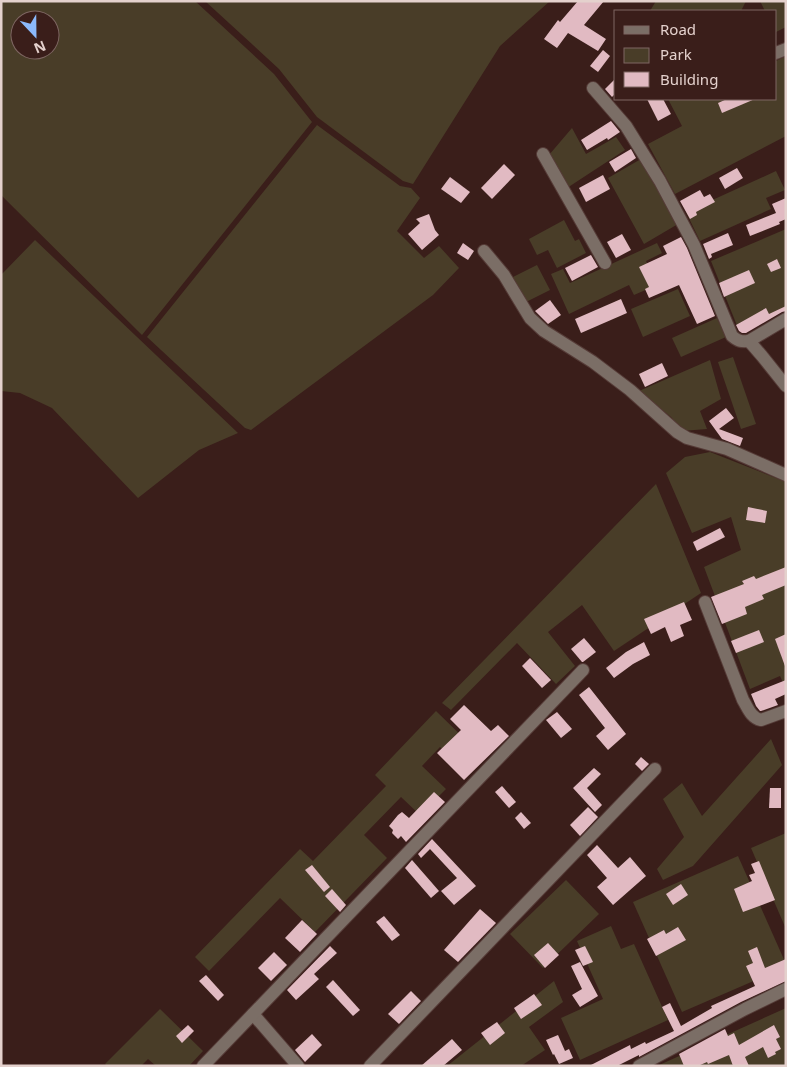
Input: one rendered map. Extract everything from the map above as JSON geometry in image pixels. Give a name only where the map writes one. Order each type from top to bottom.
[{"type":"lane","points":[[593,88],[626,126],[660,181],[694,245],[732,336],[742,342],[748,341],[786,319]]},
{"type":"lane","points":[[543,154],[605,262]]},
{"type":"lane","points":[[484,251],[504,275],[530,318],[544,331],[594,362],[630,390],[677,432],[687,438],[727,450],[786,475]]},
{"type":"lane","points":[[748,341],[786,386]]},
{"type":"lane","points":[[705,602],[743,700],[751,714],[761,720],[786,710]]},
{"type":"lane","points":[[203,1066],[583,670]]},
{"type":"lane","points":[[370,1066],[655,769]]},
{"type":"lane","points":[[641,1065],[786,989]]},
{"type":"lane","points":[[253,1014],[298,1066]]},
{"type":"green space","points":[[1,1],[195,1],[274,74],[312,122],[142,335],[1,195]]},
{"type":"green space","points":[[205,1],[550,1],[500,46],[413,184],[403,181],[317,117],[279,69]]},
{"type":"green space","points":[[656,1],[746,1],[742,10],[651,10]]},
{"type":"green space","points":[[760,1],[786,1],[786,27],[777,32],[777,10],[764,10]]},
{"type":"green space","points":[[786,56],[786,136],[675,194],[648,144],[682,126],[669,100],[777,100],[777,60]]},
{"type":"green space","points":[[317,125],[400,186],[411,188],[420,198],[397,231],[424,258],[439,246],[459,268],[433,295],[251,430],[245,428],[147,337]]},
{"type":"green space","points":[[572,128],[586,154],[616,137],[625,150],[567,188],[549,155]]},
{"type":"green space","points":[[641,159],[678,224],[644,244],[608,178]]},
{"type":"green space","points":[[776,171],[785,190],[766,198],[771,209],[700,241],[686,212]]},
{"type":"green space","points":[[564,220],[575,241],[579,239],[586,253],[557,268],[548,250],[537,255],[529,239]]},
{"type":"green space","points":[[786,229],[786,307],[738,328],[711,261]]},
{"type":"green space","points":[[35,240],[238,433],[199,450],[138,498],[52,408],[20,393],[1,391],[1,275]]},
{"type":"green space","points":[[657,243],[662,253],[646,261],[657,285],[634,295],[629,285],[569,314],[551,274],[563,269],[570,283]]},
{"type":"green space","points":[[537,265],[550,290],[526,302],[513,277]]},
{"type":"green space","points":[[678,289],[690,316],[643,337],[631,309]]},
{"type":"green space","points":[[717,318],[726,337],[681,357],[672,338]]},
{"type":"green space","points":[[733,357],[756,424],[741,429],[718,362]]},
{"type":"green space","points":[[710,360],[721,399],[700,411],[707,429],[682,431],[671,417],[639,391]]},
{"type":"green space","points":[[710,452],[786,482],[786,689],[780,676],[750,689],[704,567],[741,550],[731,517],[692,533],[666,473],[685,457]]},
{"type":"green space","points":[[656,484],[701,593],[614,651],[582,605],[548,632],[575,666],[556,684],[517,643],[451,710],[442,703]]},
{"type":"green space","points":[[436,711],[473,747],[457,763],[440,747],[422,766],[446,789],[420,815],[401,797],[364,835],[387,858],[315,932],[280,898],[209,971],[195,957],[300,849],[313,861],[386,786],[375,775]]},
{"type":"green space","points":[[771,739],[782,765],[693,866],[663,880],[657,869],[684,837],[663,799],[682,783],[702,816]]},
{"type":"green space","points":[[786,833],[786,929],[751,848]]},
{"type":"green space","points":[[738,856],[786,967],[682,1012],[633,902]]},
{"type":"green space","points":[[566,880],[599,914],[543,968],[510,934]]},
{"type":"green space","points":[[611,926],[621,949],[634,944],[668,1020],[580,1060],[561,1018],[603,999],[577,941]]},
{"type":"green space","points":[[554,981],[563,1002],[529,1027],[545,1050],[521,1066],[447,1066]]},
{"type":"green space","points":[[786,1008],[786,1066],[657,1066]]},
{"type":"green space","points":[[160,1009],[203,1051],[189,1066],[156,1066],[148,1059],[141,1066],[107,1066],[105,1064]]},
{"type":"building","points":[[578,1],[604,1],[584,25],[606,39],[598,51],[568,33],[557,48],[544,39],[558,20],[560,22]]},
{"type":"building","points":[[603,50],[610,56],[598,72],[590,66]]},
{"type":"building","points":[[614,80],[614,95],[612,97],[605,89]]},
{"type":"building","points":[[648,100],[664,100],[671,114],[658,121]]},
{"type":"building","points":[[725,100],[753,100],[722,113],[718,103]]},
{"type":"building","points":[[611,121],[620,132],[587,150],[581,140]]},
{"type":"building","points":[[631,149],[636,158],[615,172],[609,162]]},
{"type":"building","points":[[504,164],[515,175],[492,199],[481,188]]},
{"type":"building","points":[[737,168],[743,178],[725,189],[719,178]]},
{"type":"building","points":[[603,175],[610,189],[586,202],[579,188]]},
{"type":"building","points":[[450,177],[470,192],[461,203],[441,189]]},
{"type":"building","points":[[700,190],[704,197],[710,194],[715,202],[696,212],[697,215],[690,219],[680,201]]},
{"type":"building","points":[[786,198],[786,219],[779,222],[780,224],[750,236],[746,225],[776,213],[772,204]]},
{"type":"building","points":[[429,214],[439,235],[422,250],[408,234],[420,223],[416,219]]},
{"type":"building","points":[[728,233],[733,245],[711,254],[712,257],[709,259],[703,244]]},
{"type":"building","points":[[622,234],[631,250],[616,258],[607,242]]},
{"type":"building","points":[[681,237],[715,316],[697,324],[679,285],[649,298],[645,289],[649,287],[639,267],[667,254],[663,246]]},
{"type":"building","points":[[463,243],[474,251],[468,260],[457,253]]},
{"type":"building","points":[[591,255],[598,267],[572,281],[565,268]]},
{"type":"building","points":[[777,259],[781,268],[771,272],[767,264]]},
{"type":"building","points":[[749,270],[755,283],[724,297],[719,283]]},
{"type":"building","points":[[621,299],[627,313],[581,333],[575,319]]},
{"type":"building","points":[[550,300],[561,315],[548,324],[535,311]]},
{"type":"building","points":[[786,306],[786,311],[746,333],[739,331],[736,325],[766,308],[769,314]]},
{"type":"building","points":[[662,363],[668,376],[645,387],[639,374]]},
{"type":"building","points":[[726,408],[734,418],[719,429],[743,438],[740,446],[722,439],[709,421]]},
{"type":"building","points":[[748,507],[767,511],[765,523],[746,520]]},
{"type":"building","points":[[720,528],[725,537],[697,551],[693,542]]},
{"type":"building","points":[[786,567],[786,585],[762,595],[764,599],[745,607],[747,614],[722,624],[711,597],[744,584],[742,581],[754,576],[756,579]]},
{"type":"building","points":[[684,602],[692,620],[680,625],[684,636],[671,642],[665,627],[651,634],[644,619]]},
{"type":"building","points":[[759,630],[764,642],[736,653],[731,641]]},
{"type":"building","points":[[786,634],[786,666],[785,666],[775,639]]},
{"type":"building","points":[[584,638],[596,652],[582,662],[571,649]]},
{"type":"building","points":[[644,642],[650,655],[633,664],[614,678],[606,668],[626,652]]},
{"type":"building","points":[[530,658],[551,680],[542,688],[522,666]]},
{"type":"building","points":[[786,680],[786,694],[775,699],[778,705],[760,711],[751,694]]},
{"type":"building","points":[[589,687],[626,734],[608,750],[596,736],[605,728],[579,695]]},
{"type":"building","points":[[464,705],[491,731],[498,725],[509,736],[464,780],[437,753],[461,730],[450,719]]},
{"type":"building","points":[[557,712],[572,729],[561,738],[546,720]]},
{"type":"building","points":[[641,757],[649,764],[642,771],[635,764]]},
{"type":"building","points":[[594,768],[601,774],[587,788],[602,805],[595,812],[573,788]]},
{"type":"building","points":[[502,786],[516,802],[509,808],[495,792]]},
{"type":"building","points":[[770,788],[781,788],[781,808],[769,808]]},
{"type":"building","points":[[434,792],[445,802],[406,842],[401,836],[398,839],[392,833],[393,830],[389,826],[402,812],[409,818]]},
{"type":"building","points":[[588,807],[598,817],[580,836],[570,825]]},
{"type":"building","points":[[521,812],[531,823],[524,829],[515,818]]},
{"type":"building","points":[[432,839],[476,886],[454,905],[441,891],[457,878],[430,849],[421,858],[418,854]]},
{"type":"building","points":[[597,845],[618,868],[630,857],[646,876],[613,905],[597,887],[607,878],[587,855]]},
{"type":"building","points":[[412,860],[439,891],[431,898],[405,868]]},
{"type":"building","points":[[759,861],[775,900],[743,912],[734,889],[752,881],[749,875],[755,873],[751,864]]},
{"type":"building","points":[[312,865],[330,887],[324,892],[305,870]]},
{"type":"building","points":[[681,884],[688,895],[673,905],[666,894]]},
{"type":"building","points":[[332,889],[346,905],[340,912],[325,896]]},
{"type":"building","points":[[480,909],[496,923],[458,962],[444,950]]},
{"type":"building","points":[[384,916],[400,935],[392,941],[376,922]]},
{"type":"building","points":[[302,920],[317,934],[300,952],[285,938]]},
{"type":"building","points":[[678,927],[686,940],[656,956],[647,939],[664,930],[666,934]]},
{"type":"building","points":[[548,943],[559,955],[545,968],[534,955]]},
{"type":"building","points":[[330,946],[337,953],[314,974],[319,979],[296,1000],[287,990]]},
{"type":"building","points":[[585,946],[593,962],[583,966],[575,950]]},
{"type":"building","points":[[757,947],[765,968],[786,959],[786,981],[741,1002],[639,1057],[639,1055],[617,1066],[589,1066],[630,1045],[631,1049],[674,1031],[662,1007],[670,1003],[681,1026],[712,1008],[711,1006],[755,986],[746,966],[753,963],[748,951]]},
{"type":"building","points":[[274,952],[287,965],[271,981],[258,968]]},
{"type":"building","points":[[580,962],[598,996],[580,1007],[572,995],[582,989],[571,966]]},
{"type":"building","points":[[206,975],[224,995],[218,1001],[199,981]]},
{"type":"building","points":[[333,980],[360,1010],[353,1016],[326,987]]},
{"type":"building","points":[[411,991],[421,1001],[399,1024],[388,1014]]},
{"type":"building","points":[[534,994],[542,1005],[521,1019],[514,1008]]},
{"type":"building","points":[[497,1022],[505,1033],[490,1045],[481,1033]]},
{"type":"building","points":[[188,1025],[194,1031],[182,1043],[176,1036]]},
{"type":"building","points":[[774,1025],[780,1037],[776,1039],[781,1049],[768,1058],[763,1047],[745,1057],[749,1066],[733,1066],[729,1055],[708,1064],[707,1062],[698,1066],[684,1066],[679,1054],[725,1029],[728,1036],[734,1033],[739,1045]]},
{"type":"building","points":[[312,1034],[322,1045],[305,1062],[295,1050]]},
{"type":"building","points":[[558,1035],[565,1051],[569,1049],[573,1058],[559,1064],[546,1040]]},
{"type":"building","points":[[452,1039],[462,1050],[443,1066],[421,1066]]}]
